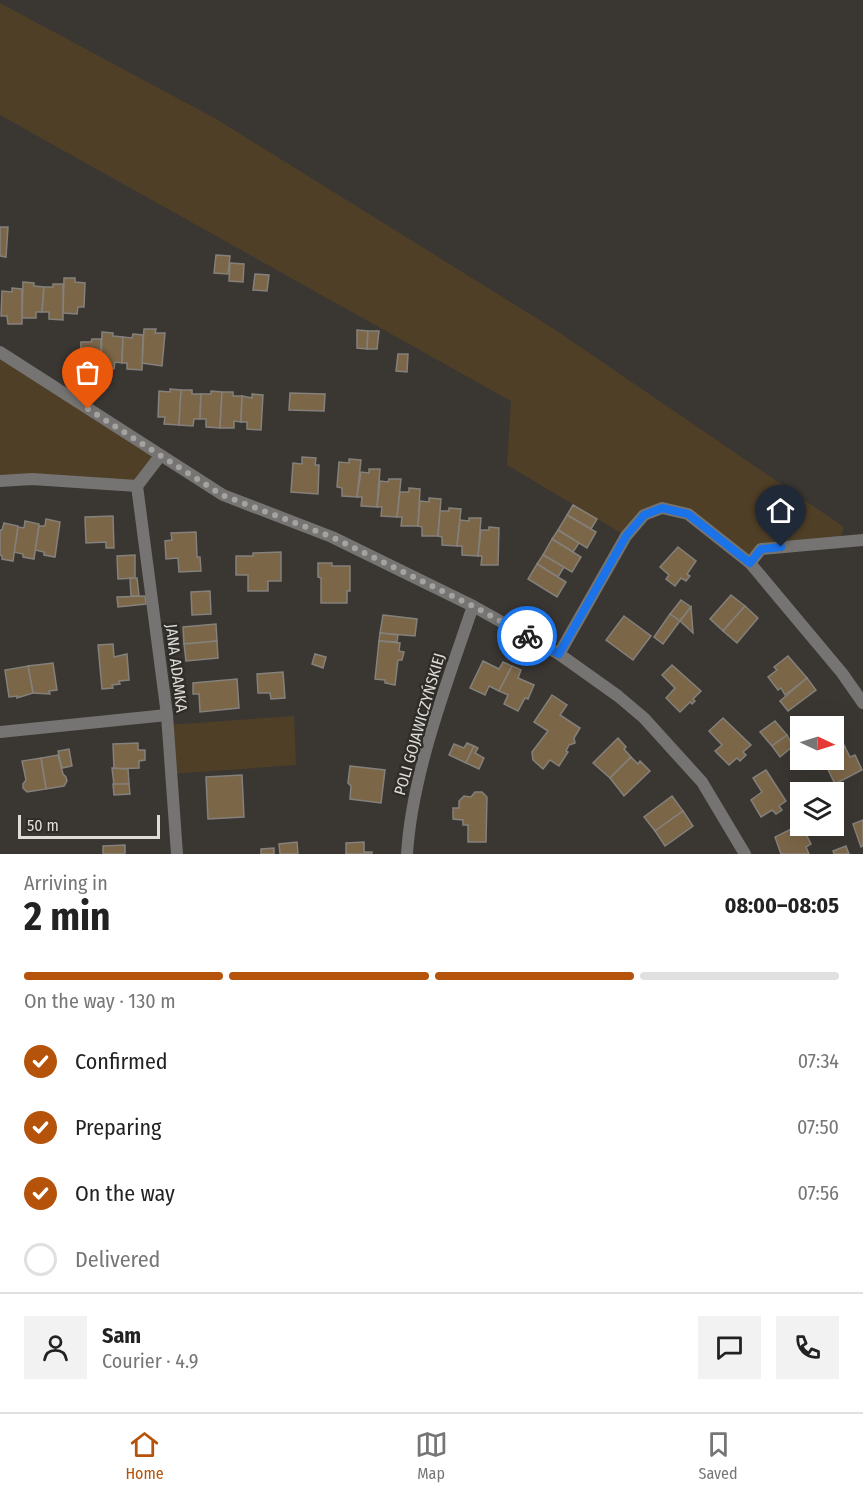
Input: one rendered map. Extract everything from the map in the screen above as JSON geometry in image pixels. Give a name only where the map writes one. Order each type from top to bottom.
[{"type":"street","points":[[0,352],[222,495],[332,537],[473,606],[559,654],[618,696],[644,718],[702,782],[745,854]]},
{"type":"street","points":[[0,481],[32,479],[137,486],[160,456]]},
{"type":"street","name":"JANA ADAMKA","points":[[137,486],[166,715],[177,854]]},
{"type":"street","points":[[559,654],[626,536],[644,515],[662,508],[688,514],[750,563],[842,673],[863,703]]},
{"type":"street","points":[[750,563],[761,549],[863,540]]},
{"type":"street","name":"POLI GOJAWICZYŃSKIEJ","points":[[407,854],[409,820],[441,702],[473,606]]},
{"type":"street","points":[[0,732],[166,715]]},
{"type":"shaded area","points":[[0,3],[216,119],[554,329],[844,527],[839,541],[761,549],[750,563],[688,514],[662,508],[626,536],[507,465],[511,401],[0,115]]},
{"type":"shaded area","points":[[0,352],[160,456],[137,486],[0,481]]},
{"type":"shaded area","points":[[294,716],[296,765],[171,774],[167,725]]},
{"type":"building","points":[[0,227],[8,227],[6,257],[0,256]]},
{"type":"building","points":[[216,255],[230,256],[228,274],[214,273]]},
{"type":"building","points":[[230,263],[244,264],[243,282],[229,281]]},
{"type":"building","points":[[255,274],[269,275],[267,291],[253,290]]},
{"type":"building","points":[[64,278],[75,278],[75,282],[85,283],[84,307],[78,307],[77,314],[63,313]]},
{"type":"building","points":[[23,282],[44,287],[42,312],[36,312],[36,318],[22,318]]},
{"type":"building","points":[[53,284],[63,284],[63,320],[49,319],[49,312],[42,312],[44,287],[53,287]]},
{"type":"building","points":[[12,288],[22,289],[22,324],[8,324],[7,316],[1,316],[2,291],[12,292]]},
{"type":"building","points":[[144,329],[156,329],[155,333],[165,333],[162,366],[142,363]]},
{"type":"building","points":[[357,330],[368,331],[367,349],[357,348]]},
{"type":"building","points":[[368,331],[379,331],[377,349],[367,349]]},
{"type":"building","points":[[102,332],[123,337],[122,363],[115,362],[114,369],[101,368]]},
{"type":"building","points":[[133,334],[143,335],[142,370],[127,369],[127,363],[122,363],[123,337],[132,338]]},
{"type":"building","points":[[92,339],[101,339],[100,374],[86,373],[87,367],[80,366],[81,342],[91,342]]},
{"type":"building","points":[[398,354],[408,354],[407,372],[396,371]]},
{"type":"building","points":[[170,389],[181,390],[179,425],[164,424],[165,417],[158,417],[159,391],[170,392]]},
{"type":"building","points":[[181,390],[192,390],[192,394],[201,394],[200,419],[194,419],[193,426],[179,425]]},
{"type":"building","points":[[211,391],[222,392],[220,428],[206,427],[206,419],[200,419],[201,394],[211,394]]},
{"type":"building","points":[[222,392],[233,392],[233,396],[242,396],[241,422],[234,421],[234,428],[220,428]]},
{"type":"building","points":[[290,393],[325,394],[324,411],[289,410]]},
{"type":"building","points":[[252,394],[263,395],[261,430],[247,429],[247,422],[241,422],[242,396],[252,398]]},
{"type":"building","points":[[302,457],[316,458],[315,465],[319,465],[318,494],[291,492],[293,463],[302,464]]},
{"type":"building","points":[[349,459],[361,460],[357,497],[342,496],[342,488],[337,487],[339,462],[349,463]]},
{"type":"building","points":[[369,469],[380,469],[377,507],[361,506],[362,497],[357,497],[361,472],[369,473]]},
{"type":"building","points":[[389,479],[401,479],[397,517],[381,516],[382,507],[377,507],[380,481],[388,482]]},
{"type":"building","points":[[409,488],[420,489],[418,526],[401,526],[402,517],[397,517],[400,492],[409,492]]},
{"type":"building","points":[[429,498],[441,499],[438,536],[422,536],[422,527],[418,526],[420,501],[429,502]]},
{"type":"building","points":[[573,505],[597,519],[591,529],[567,515]]},
{"type":"building","points":[[449,508],[461,509],[457,546],[442,545],[442,537],[438,536],[440,511],[449,511]]},
{"type":"building","points":[[567,515],[596,532],[587,548],[558,530]]},
{"type":"building","points":[[113,516],[114,548],[106,548],[106,542],[86,543],[85,517]]},
{"type":"building","points":[[469,518],[481,518],[478,556],[462,555],[462,546],[457,546],[460,520],[469,521]]},
{"type":"building","points":[[46,519],[60,522],[55,557],[35,550],[39,526],[45,526]]},
{"type":"building","points":[[25,521],[39,524],[34,559],[14,552],[18,527],[24,528]]},
{"type":"building","points":[[4,523],[18,526],[13,561],[2,559],[0,555],[0,530]]},
{"type":"building","points":[[489,527],[499,528],[498,565],[481,565],[482,556],[478,556],[481,530],[489,530]]},
{"type":"building","points":[[558,530],[579,543],[573,552],[552,539]]},
{"type":"building","points":[[196,532],[197,557],[200,557],[201,571],[179,572],[178,558],[166,559],[165,541],[172,540],[171,533]]},
{"type":"building","points":[[552,539],[581,557],[572,572],[543,555]]},
{"type":"building","points":[[678,547],[696,561],[687,574],[690,576],[686,581],[681,578],[675,586],[666,579],[669,575],[660,567]]},
{"type":"building","points":[[281,552],[281,581],[268,581],[268,591],[248,591],[248,575],[236,575],[236,556]]},
{"type":"building","points":[[135,555],[135,578],[118,579],[117,556]]},
{"type":"building","points":[[543,555],[564,567],[558,577],[537,564]]},
{"type":"building","points":[[318,563],[350,566],[350,591],[347,591],[347,603],[321,603],[321,578],[318,577]]},
{"type":"building","points":[[537,564],[566,582],[557,597],[528,579]]},
{"type":"building","points":[[130,578],[137,578],[139,596],[131,596]]},
{"type":"building","points":[[210,591],[211,614],[192,615],[191,592]]},
{"type":"building","points":[[731,595],[745,606],[723,631],[710,619]]},
{"type":"building","points":[[145,596],[146,604],[118,607],[117,597]]},
{"type":"building","points":[[681,600],[691,607],[680,621],[670,614]]},
{"type":"building","points":[[745,606],[758,618],[737,643],[723,631]]},
{"type":"building","points":[[691,607],[693,633],[680,621]]},
{"type":"building","points":[[670,614],[680,621],[663,644],[654,637]]},
{"type":"building","points":[[383,615],[417,619],[415,636],[380,633]]},
{"type":"building","points":[[624,616],[651,636],[633,660],[606,640]]},
{"type":"building","points":[[216,624],[217,641],[184,644],[183,627]]},
{"type":"building","points":[[380,633],[398,635],[397,642],[379,641]]},
{"type":"building","points":[[217,641],[218,658],[186,661],[184,644]]},
{"type":"building","points":[[379,641],[400,643],[399,651],[404,652],[402,660],[398,660],[395,685],[385,683],[385,680],[375,679]]},
{"type":"building","points":[[113,644],[114,657],[127,654],[129,680],[119,681],[120,684],[112,685],[113,688],[102,689],[98,645]]},
{"type":"building","points":[[315,654],[326,657],[323,668],[312,664]]},
{"type":"building","points":[[788,656],[807,678],[785,695],[781,688],[778,690],[768,677],[777,670],[774,667]]},
{"type":"building","points":[[483,661],[499,669],[503,662],[512,666],[499,691],[489,686],[485,695],[470,688]]},
{"type":"building","points":[[53,663],[57,690],[49,691],[50,694],[33,693],[28,666]]},
{"type":"building","points":[[672,665],[701,691],[693,699],[695,701],[692,704],[690,702],[680,712],[666,698],[675,688],[662,675]]},
{"type":"building","points":[[28,666],[33,693],[17,698],[17,696],[9,697],[5,670]]},
{"type":"building","points":[[512,666],[521,670],[518,678],[534,685],[528,699],[525,698],[518,711],[504,704],[508,695],[499,691]]},
{"type":"building","points":[[283,672],[285,698],[271,699],[270,693],[258,693],[257,674]]},
{"type":"building","points":[[807,678],[816,690],[788,711],[780,701]]},
{"type":"building","points":[[237,679],[239,708],[200,712],[199,694],[193,694],[193,683]]},
{"type":"building","points":[[552,695],[567,705],[560,715],[580,728],[574,738],[575,743],[569,745],[566,751],[568,752],[559,766],[550,760],[543,769],[533,760],[532,752],[548,731],[534,722]]},
{"type":"building","points":[[723,718],[751,745],[743,752],[746,755],[740,761],[737,758],[729,765],[715,751],[722,745],[709,731]]},
{"type":"building","points":[[775,721],[787,735],[772,746],[760,732]]},
{"type":"building","points":[[787,735],[790,740],[790,749],[780,757],[772,746]]},
{"type":"building","points":[[618,738],[631,757],[610,778],[593,763]]},
{"type":"building","points":[[138,743],[138,750],[145,750],[145,760],[139,761],[139,768],[114,769],[113,744]]},
{"type":"building","points":[[467,743],[474,746],[466,763],[449,755],[454,744],[464,748]]},
{"type":"building","points":[[474,746],[478,748],[475,753],[484,758],[479,769],[466,763]]},
{"type":"building","points":[[844,747],[850,757],[855,755],[862,770],[839,782],[834,782],[828,770],[844,770]]},
{"type":"building","points":[[69,749],[72,766],[62,768],[58,751]]},
{"type":"building","points":[[58,755],[67,781],[64,786],[46,789],[41,758]]},
{"type":"building","points":[[631,757],[638,764],[640,761],[650,771],[624,796],[610,778]]},
{"type":"building","points":[[41,758],[46,789],[27,792],[23,788],[26,780],[22,761]]},
{"type":"building","points":[[350,766],[385,770],[381,803],[350,799],[351,786],[348,783]]},
{"type":"building","points":[[112,768],[128,769],[129,784],[114,785]]},
{"type":"building","points":[[766,770],[786,801],[779,806],[782,810],[776,814],[772,810],[761,817],[751,800],[762,792],[753,778]]},
{"type":"building","points":[[242,775],[244,817],[208,819],[206,777]]},
{"type":"building","points":[[113,784],[129,784],[130,794],[114,795]]},
{"type":"building","points":[[475,792],[482,792],[487,797],[486,842],[468,842],[468,825],[463,825],[463,820],[453,819],[453,808],[459,808],[459,801],[464,796],[471,797]]},
{"type":"building","points":[[672,796],[683,811],[655,831],[644,817]]},
{"type":"building","points":[[683,811],[693,826],[665,846],[655,831]]},
{"type":"building","points":[[863,820],[863,846],[861,847],[853,824]]},
{"type":"building","points":[[790,830],[790,836],[807,836],[811,844],[806,847],[809,854],[781,854],[775,837]]},
{"type":"building","points":[[297,842],[298,854],[280,854],[279,844]]},
{"type":"building","points":[[364,842],[364,852],[372,852],[372,854],[346,854],[346,843]]},
{"type":"building","points":[[125,845],[125,854],[103,854],[103,846]]},
{"type":"building","points":[[846,846],[849,854],[834,854],[833,851]]},
{"type":"building","points":[[274,848],[274,854],[261,854],[261,849]]},
{"type":"way so far","points":[[88,409],[222,495],[332,537],[473,606],[527,636]]},
{"type":"route","points":[[527,636],[559,654],[626,536],[644,515],[662,508],[688,514],[750,563],[761,549],[781,547]]}]
